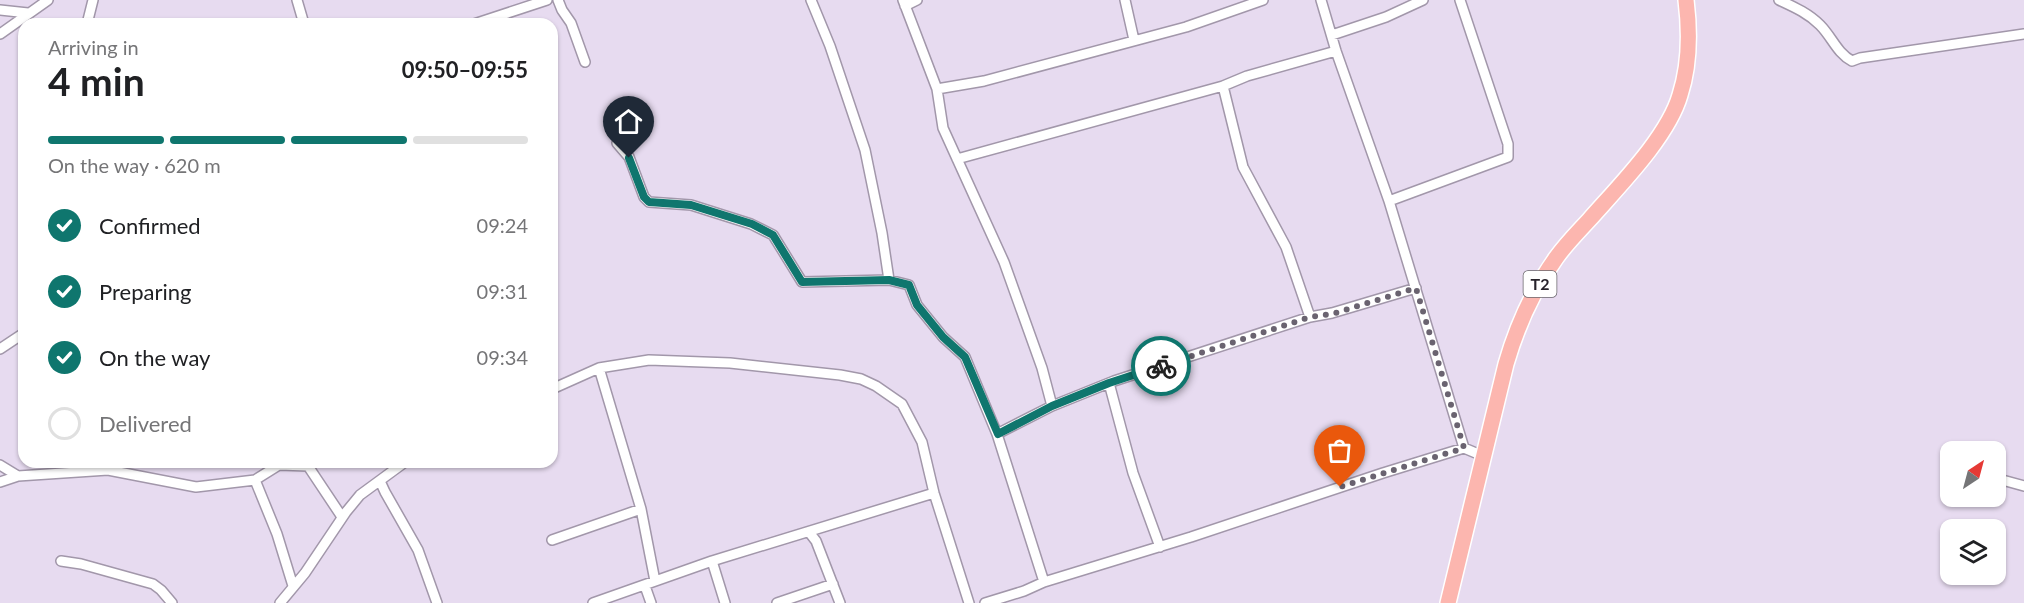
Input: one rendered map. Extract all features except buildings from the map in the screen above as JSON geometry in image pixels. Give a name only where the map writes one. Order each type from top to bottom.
[{"type":"highway","name":"T2","points":[[1448,603],[1483,456],[1517,329],[1533,295],[1557,257],[1635,168],[1663,130],[1680,97],[1688,61],[1690,32],[1686,0]]},
{"type":"street","points":[[19,18],[32,7],[48,0]]},
{"type":"street","points":[[88,18],[93,0]]},
{"type":"street","points":[[297,0],[302,18]]},
{"type":"street","points":[[492,18],[547,0]]},
{"type":"street","points":[[558,0],[571,23],[585,63]]},
{"type":"street","points":[[811,0],[830,46],[865,150],[889,280]]},
{"type":"street","points":[[917,0],[904,3],[937,89],[943,128],[1004,262],[1042,368],[1052,406]]},
{"type":"street","points":[[1125,0],[1134,40]]},
{"type":"street","points":[[937,89],[984,81],[1186,27],[1263,0]]},
{"type":"street","points":[[1321,0],[1336,51],[1389,201],[1464,448]]},
{"type":"street","points":[[1332,35],[1386,17],[1423,0]]},
{"type":"street","points":[[1389,201],[1509,157],[1508,144],[1460,0]]},
{"type":"street","points":[[1779,0],[1805,13],[1822,26],[1844,57],[1852,61],[2024,34]]},
{"type":"street","points":[[0,10],[32,7]]},
{"type":"street","points":[[0,34],[18,19]]},
{"type":"street","points":[[957,159],[1223,86],[1247,75],[1336,51]]},
{"type":"street","points":[[1223,86],[1243,167],[1286,247],[1310,317]]},
{"type":"street","points":[[617,143],[629,158],[644,197],[649,202],[691,205],[752,224],[773,235],[802,282],[889,280],[909,285],[917,305],[943,337],[965,357],[998,434],[1044,582]]},
{"type":"street","points":[[998,434],[1052,406],[1109,383],[1310,317],[1332,314],[1416,288]]},
{"type":"street","points":[[0,349],[18,337]]},
{"type":"street","points":[[558,386],[599,368],[649,360],[730,363],[840,375],[861,379],[876,386],[902,405],[922,442],[934,493],[969,603]]},
{"type":"street","points":[[599,368],[641,509],[656,581]]},
{"type":"street","points":[[1109,383],[1133,473],[1160,547]]},
{"type":"street","points":[[985,603],[1044,582],[1160,547],[1464,448],[1483,456]]},
{"type":"street","points":[[0,465],[18,476]]},
{"type":"street","points":[[0,482],[18,476],[108,470],[196,487],[255,480],[274,468]]},
{"type":"street","points":[[309,468],[342,517]]},
{"type":"street","points":[[280,603],[360,495],[397,468]]},
{"type":"street","points":[[255,480],[277,534],[293,585]]},
{"type":"street","points":[[380,481],[418,550],[437,603]]},
{"type":"street","points":[[2006,481],[2024,486]]},
{"type":"street","points":[[593,603],[712,561],[934,493]]},
{"type":"street","points":[[552,540],[641,509]]},
{"type":"street","points":[[809,532],[816,541],[840,603]]},
{"type":"street","points":[[61,561],[81,564],[153,584],[172,603]]},
{"type":"street","points":[[712,561],[725,603]]},
{"type":"street","points":[[777,603],[833,584]]},
{"type":"street","points":[[645,586],[651,603]]},
{"type":"street","points":[[1024,591],[1028,603]]},
{"type":"way so far","points":[[1161,366],[1310,317],[1332,314],[1416,288],[1464,448],[1340,487]]},
{"type":"route","points":[[629,158],[644,197],[649,202],[691,205],[752,224],[773,235],[802,282],[889,280],[909,285],[917,305],[943,337],[965,357],[998,434],[1052,406],[1109,383],[1161,366]]}]
